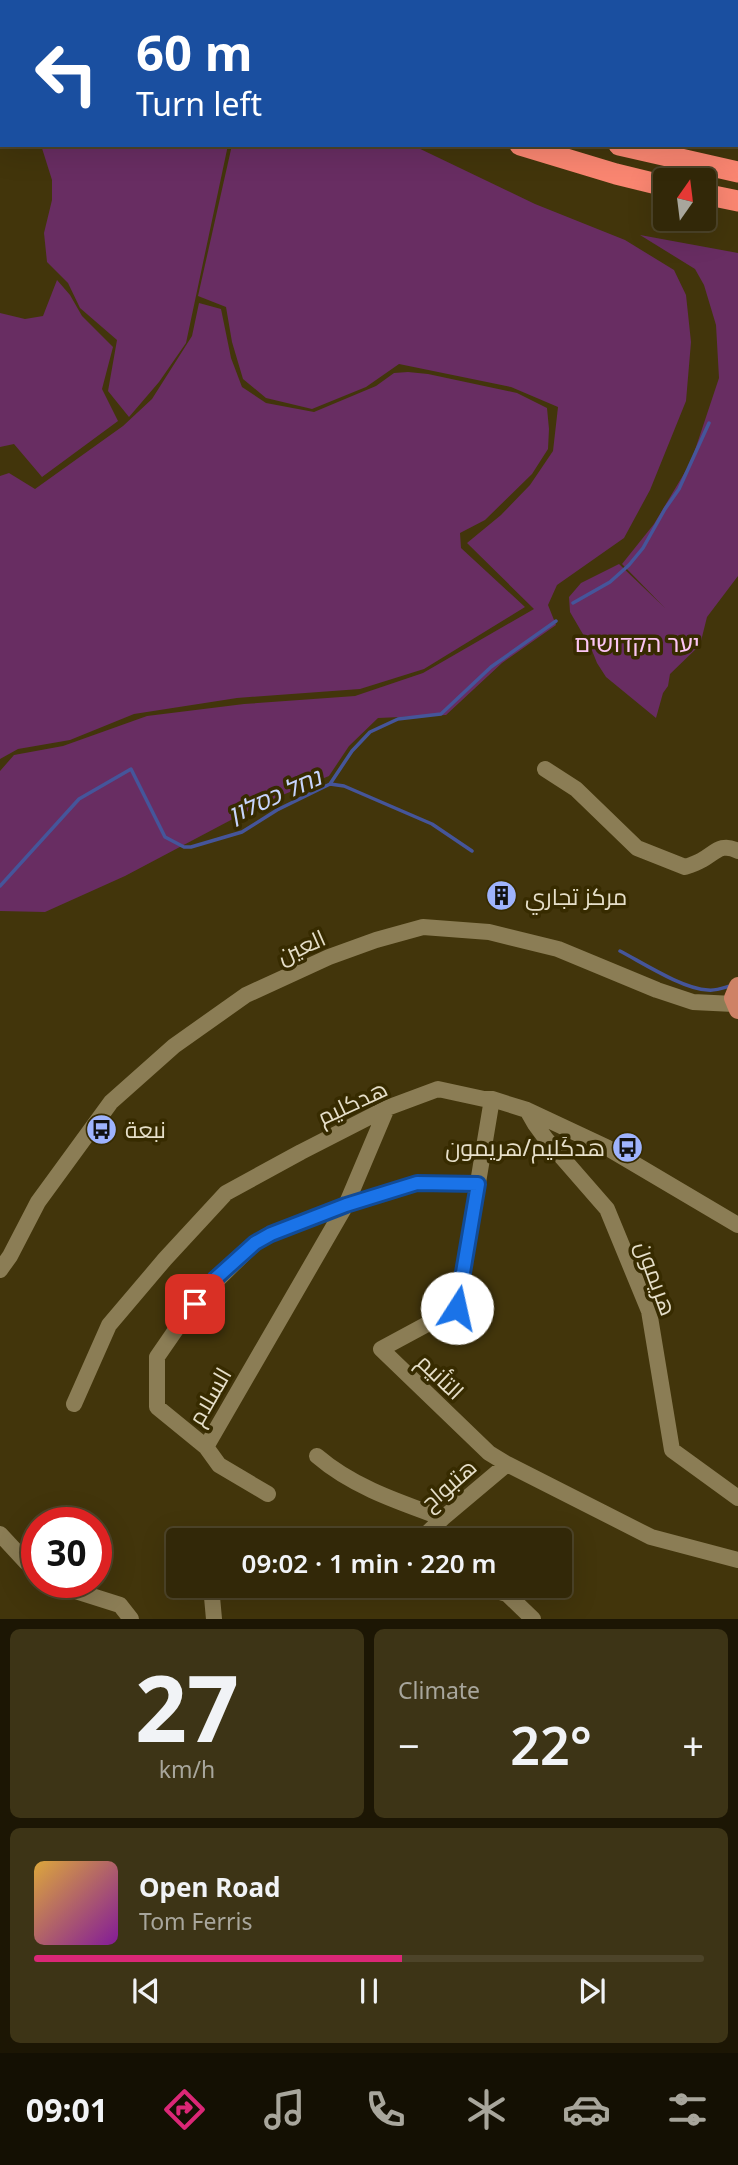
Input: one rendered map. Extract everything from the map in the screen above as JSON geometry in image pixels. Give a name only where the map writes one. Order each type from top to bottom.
[{"type":"highway","points":[[527,147],[653,183]]},
{"type":"highway","points":[[628,147],[738,172]]},
{"type":"highway","points":[[716,196],[738,201]]},
{"type":"street","points":[[545,769],[576,789],[637,848],[685,867],[702,860],[719,847],[738,850]]},
{"type":"street","name":"العين","points":[[0,1270],[38,1202],[111,1102],[174,1046],[246,995],[329,957],[423,927],[489,932],[558,949],[692,1002],[737,1000]]},
{"type":"street","name":"هدكليم","points":[[74,1404],[109,1325],[226,1193],[387,1108],[438,1089],[484,1099],[492,1098],[527,1110],[606,1147],[738,1225]]},
{"type":"street","name":"التأنيم","points":[[492,1098],[457,1308],[381,1349],[489,1453],[507,1464],[650,1537],[738,1560]]},
{"type":"street","name":"السلام","points":[[346,1205],[271,1234],[255,1243],[215,1279],[157,1357],[157,1407],[206,1447],[346,1205],[387,1108]]},
{"type":"street","name":"هريمون","points":[[527,1110],[540,1132],[607,1209],[649,1311],[672,1450],[738,1498]]},
{"type":"street","points":[[346,1205],[417,1183],[478,1184]]},
{"type":"street","points":[[206,1447],[219,1465],[268,1494]]},
{"type":"street","points":[[317,1456],[337,1473],[386,1497],[443,1518]]},
{"type":"street","name":"هتبواح","points":[[433,1528],[507,1464]]},
{"type":"street","points":[[0,1534],[21,1557]]},
{"type":"street","points":[[98,1598],[120,1605],[131,1619]]},
{"type":"street","points":[[212,1598],[214,1619]]},
{"type":"street","points":[[511,1598],[533,1619]]},
{"type":"green space","points":[[42,147],[228,147],[186,343],[159,382],[129,417],[108,391],[117,340],[80,308],[68,283],[47,262],[44,233],[52,200],[52,180]]},
{"type":"green space","points":[[232,147],[416,147],[535,204],[625,240],[674,270],[686,295],[691,342],[686,401],[650,490],[624,538],[557,585],[548,605],[556,625],[502,663],[446,715],[378,718],[349,746],[329,776],[263,803],[125,876],[45,912],[0,911],[0,771],[14,755],[63,746],[147,716],[244,704],[355,696],[423,673],[534,609],[467,543],[501,515],[530,485],[553,451],[558,407],[511,387],[399,364],[366,387],[312,409],[266,398],[243,379],[232,342],[226,307],[198,296]]},
{"type":"green space","name":"יער הקדושים","points":[[640,235],[738,253],[738,576],[707,617],[700,645],[670,674],[656,718],[606,677],[570,612],[569,597],[581,583],[619,564],[665,608],[622,564],[654,524],[691,462],[719,378],[716,325],[704,285],[695,269]]},
{"type":"green space","points":[[57,280],[70,295],[82,316],[113,347],[102,389],[118,421],[42,477],[14,444],[0,447],[0,313],[25,319],[43,316]]},
{"type":"green space","points":[[199,303],[221,309],[231,358],[242,387],[266,403],[314,412],[376,386],[394,373],[408,372],[517,393],[547,408],[548,449],[532,474],[485,520],[460,533],[461,548],[525,607],[424,669],[360,689],[237,698],[134,714],[70,740],[18,749],[0,759],[0,476],[9,473],[35,489],[123,426],[152,399],[192,336]]},
{"type":"waterway","points":[[573,603],[610,582],[643,548],[679,489],[709,423]]},
{"type":"waterway","points":[[330,784],[352,751],[370,732],[398,719],[441,714],[491,667],[556,621]]},
{"type":"waterway","name":"נחל כסלון","points":[[0,886],[79,799],[131,769],[165,837],[184,847],[242,832],[277,810],[330,784],[344,786],[432,824],[472,851]]},
{"type":"waterway","points":[[620,951],[663,975],[698,989],[711,990],[730,986]]},
{"type":"place","name":"مركز تجاري","points":[[502,896]]},
{"type":"place","name":"نبعة","points":[[102,1129]]},
{"type":"place","name":"هدكَليم/هريمون","points":[[628,1147]]},
{"type":"route","points":[[195,1304],[215,1279],[255,1243],[271,1234],[346,1205],[417,1183],[478,1184],[457,1308]]}]
